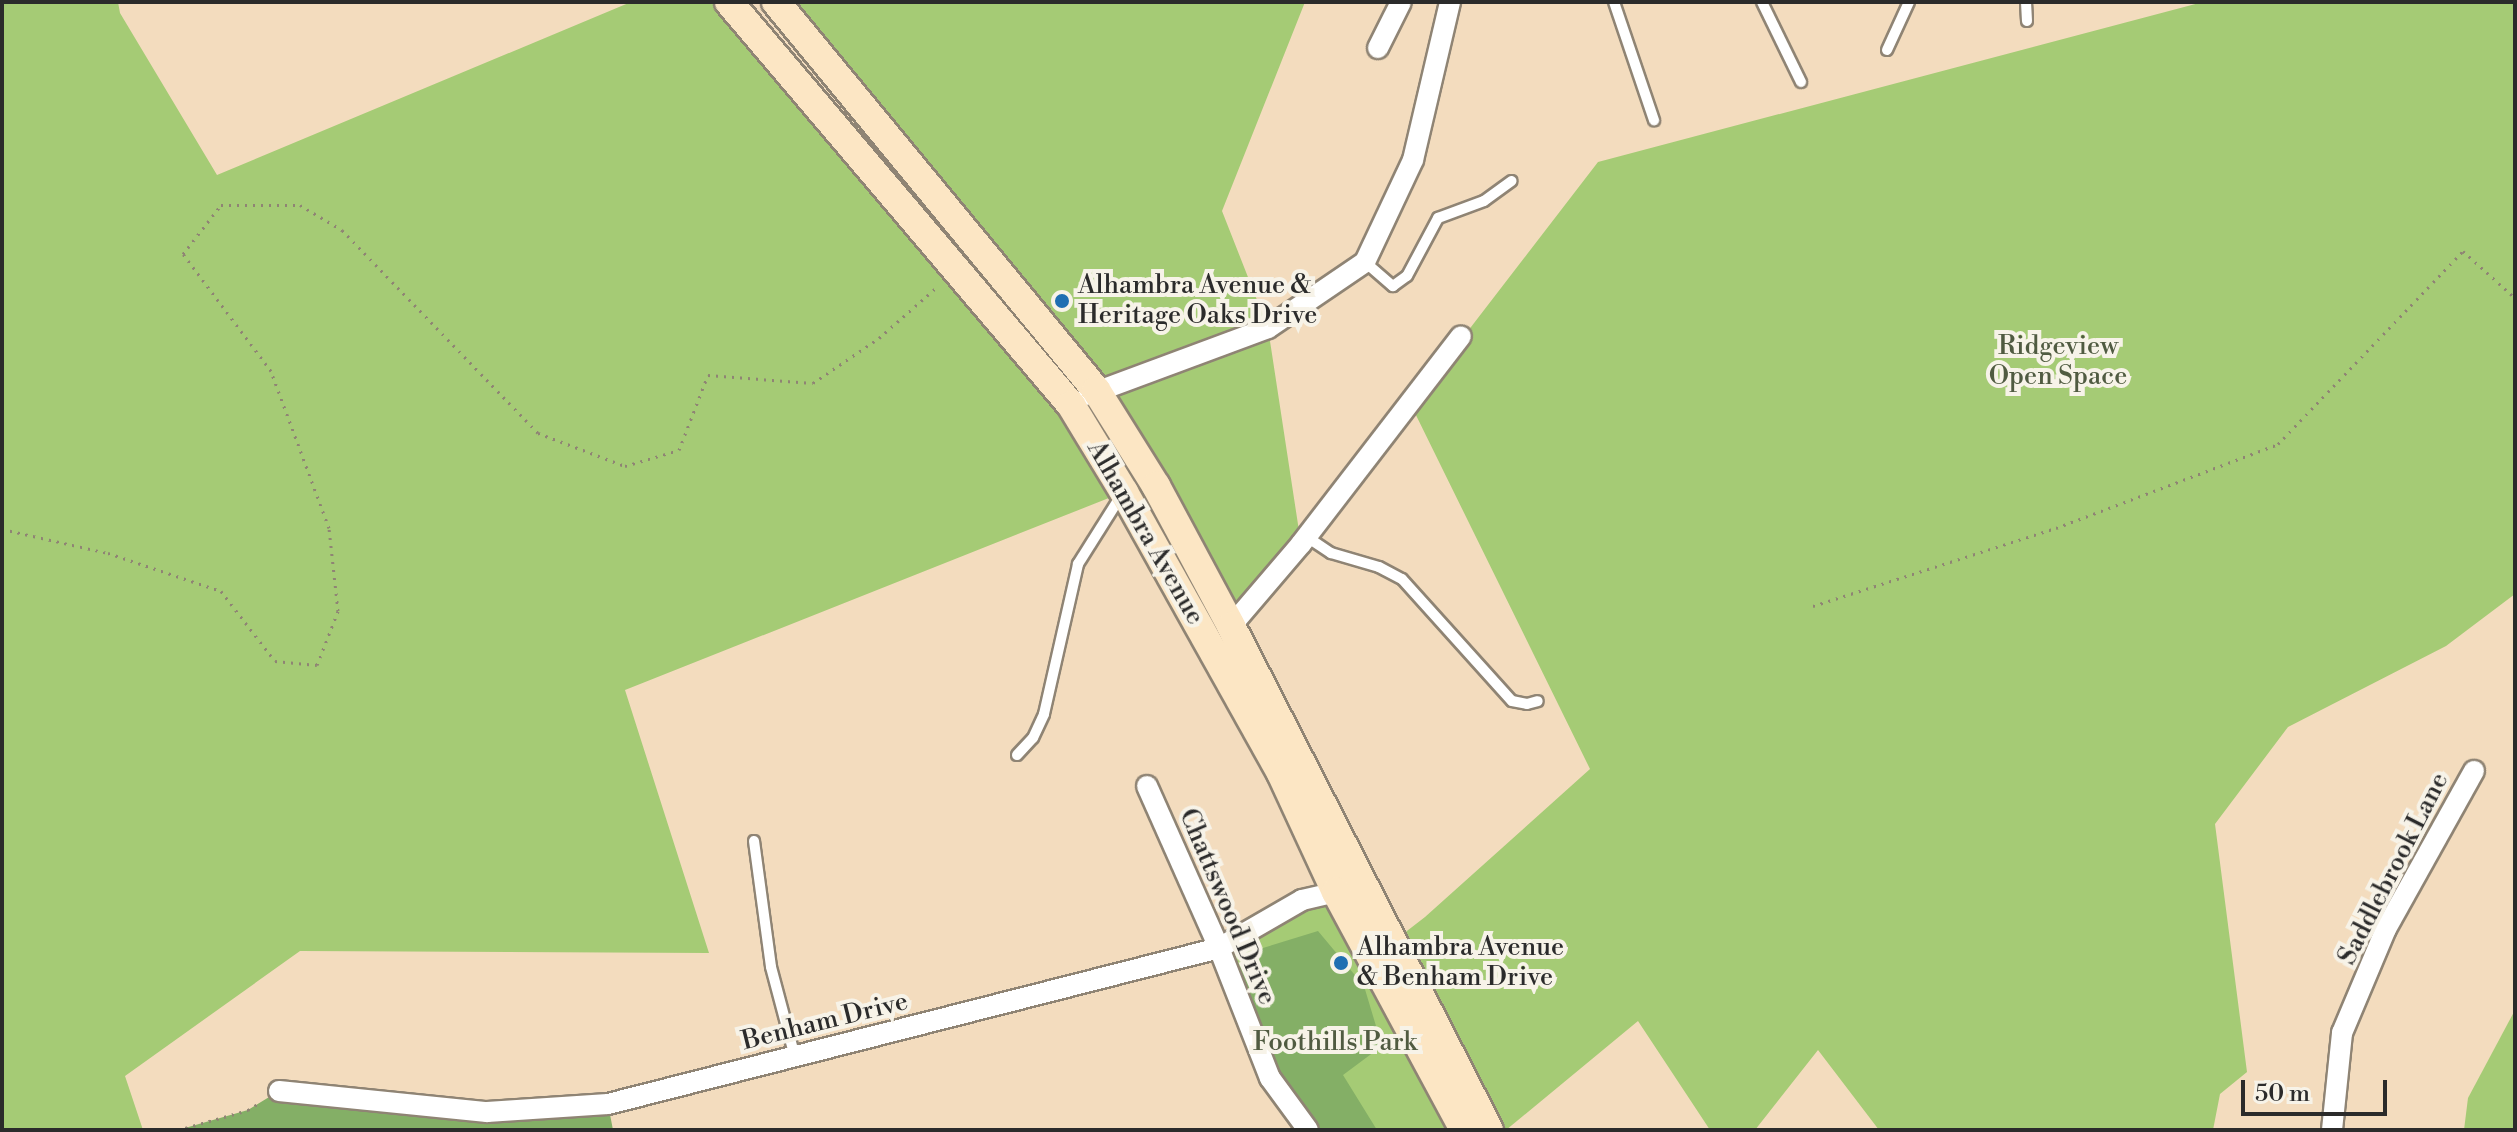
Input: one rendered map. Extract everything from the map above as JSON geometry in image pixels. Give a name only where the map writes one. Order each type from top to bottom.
[{"type":"main road","name":"Alhambra Avenue","points":[[729,2],[1071,405],[1124,492],[1281,773],[1336,892],[1464,1130]]},
{"type":"main road","name":"Alhambra Avenue","points":[[776,2],[1096,390],[1156,486],[1231,626],[1489,1130]]},
{"type":"street","points":[[1378,48],[1401,2]]},
{"type":"street","points":[[1071,405],[1096,390],[1268,328],[1365,262],[1413,160],[1450,2]]},
{"type":"street","points":[[1231,626],[1307,537],[1461,336]]},
{"type":"street","name":"Saddlebrook Lane","points":[[2332,1130],[2342,1033],[2386,929],[2474,771]]},
{"type":"street","name":"Chattswood Drive","points":[[1147,786],[1219,948],[1270,1078],[1308,1130]]},
{"type":"street","name":"Benham Drive","points":[[279,1091],[487,1112],[608,1104],[1219,948],[1302,900],[1336,892],[1359,874]]},
{"type":"lane","points":[[1614,2],[1654,120]]},
{"type":"lane","points":[[1762,2],[1801,82]]},
{"type":"lane","points":[[1887,50],[1909,2]]},
{"type":"lane","points":[[2026,2],[2027,21]]},
{"type":"lane","points":[[1365,262],[1393,286],[1407,276],[1438,218],[1484,201],[1512,181]]},
{"type":"lane","points":[[1017,755],[1033,738],[1044,714],[1078,564],[1124,492]]},
{"type":"lane","points":[[1307,537],[1331,553],[1379,567],[1402,579],[1512,701],[1527,704],[1538,701]]},
{"type":"lane","points":[[754,841],[771,967],[795,1057]]},
{"type":"path","points":[[2,529],[108,553],[221,591],[275,661],[317,665],[338,611],[329,528],[271,371],[183,254],[221,205],[300,205],[342,230],[538,433],[625,466],[679,450],[708,375],[813,383],[879,338],[956,271]]},
{"type":"path","points":[[1813,606],[2056,528],[2278,444],[2463,251],[2515,298]]},
{"type":"path","points":[[178,1130],[248,1110],[279,1091]]},
{"type":"green space","points":[[2,2],[118,2],[120,13],[217,175],[631,2],[729,2],[1124,492],[625,690],[709,953],[300,951],[125,1076],[143,1130],[2,1130]]},
{"type":"green space","points":[[776,2],[1305,2],[1222,211],[1268,328],[1301,544],[1231,626],[1156,486]]},
{"type":"green space","name":"Ridgeview Open Space","points":[[2203,2],[2515,2],[2515,594],[2446,646],[2288,727],[2215,824],[2247,1072],[2220,1094],[2213,1130],[1879,1130],[1818,1050],[1755,1130],[1710,1130],[1638,1021],[1506,1130],[1489,1130],[1394,941],[1425,917],[1590,769],[1411,405],[1598,162]]},
{"type":"green space","name":"Foothills Park","points":[[1336,892],[1464,1130],[1308,1130],[1219,948]]},
{"type":"green space","points":[[1318,931],[1364,986],[1382,1046],[1343,1075],[1377,1130],[1308,1130],[1270,1078],[1230,975],[1263,948]]},
{"type":"green space","points":[[2515,1010],[2515,1130],[2464,1130],[2468,1098]]},
{"type":"green space","points":[[279,1091],[487,1112],[608,1104],[613,1130],[178,1130],[248,1110]]},
{"type":"place","name":"Alhambra Avenue & Heritage Oaks Drive","points":[[1062,301]]},
{"type":"place","name":"Alhambra Avenue & Benham Drive","points":[[1341,963]]}]
